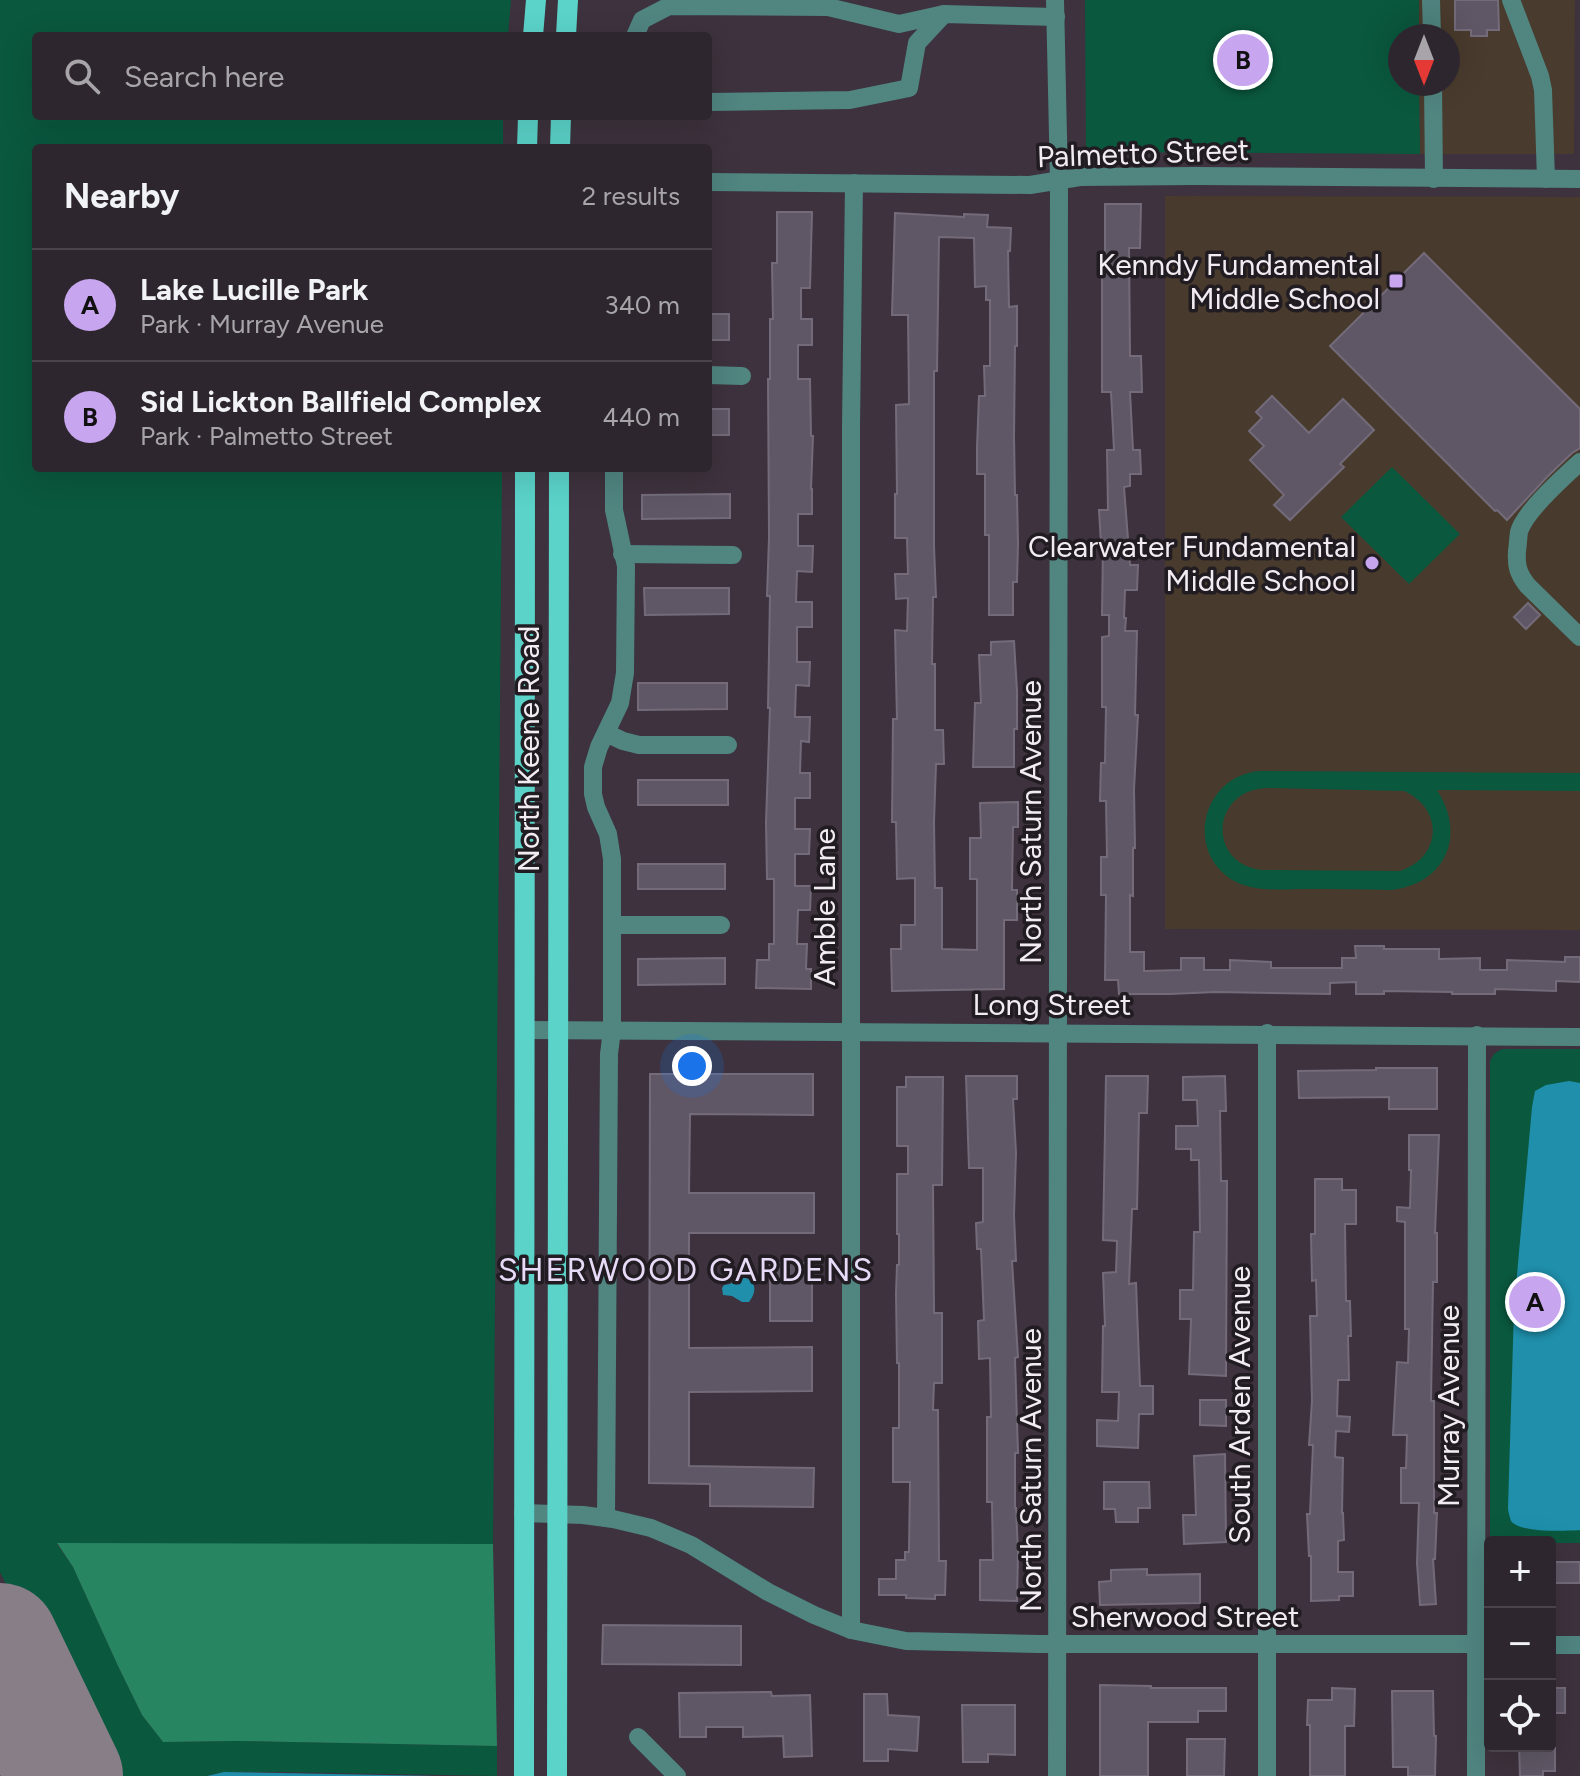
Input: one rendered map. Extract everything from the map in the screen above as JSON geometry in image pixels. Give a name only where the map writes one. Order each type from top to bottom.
[{"type":"main road","points":[[533,32],[536,0]]},
{"type":"main road","points":[[566,32],[568,0]]},
{"type":"main road","points":[[527,144],[528,120]]},
{"type":"main road","points":[[560,144],[561,120]]},
{"type":"main road","name":"North Keene Road","points":[[524,1776],[525,472]]},
{"type":"main road","name":"North Keene Road","points":[[557,1776],[559,472]]},
{"type":"street","points":[[1431,0],[1432,24]]},
{"type":"street","points":[[1511,0],[1543,90],[1546,179]]},
{"type":"street","points":[[637,32],[642,20],[669,6],[737,4],[828,7],[899,24],[938,7],[1056,8]]},
{"type":"street","points":[[712,102],[850,100],[909,88],[917,43],[938,7]]},
{"type":"street","name":"North Saturn Avenue","points":[[1056,8],[1059,181],[1057,1776]]},
{"type":"street","points":[[1433,96],[1434,179]]},
{"type":"street","name":"Palmetto Street","points":[[712,182],[1030,185],[1080,177],[1195,176],[1580,179]]},
{"type":"street","name":"Amble Lane","points":[[851,1630],[851,428],[854,183]]},
{"type":"street","points":[[712,375],[742,376]]},
{"type":"street","points":[[1580,462],[1550,490],[1524,523],[1519,532],[1517,570],[1527,585],[1580,637]]},
{"type":"street","points":[[606,1518],[612,859],[608,834],[593,794],[593,767],[620,703],[625,673],[626,566],[614,510],[614,472]]},
{"type":"street","points":[[622,554],[733,555]]},
{"type":"street","points":[[606,733],[639,745],[728,745]]},
{"type":"street","points":[[612,925],[721,925]]},
{"type":"street","name":"Long Street","points":[[524,1030],[1580,1037]]},
{"type":"street","name":"South Arden Avenue","points":[[1267,1033],[1267,1776]]},
{"type":"street","name":"Murray Avenue","points":[[1476,1776],[1483,1644],[1477,1035]]},
{"type":"street","name":"Sherwood Street","points":[[523,1513],[606,1518],[651,1528],[691,1545],[768,1592],[814,1615],[851,1630],[906,1641],[1483,1644]]},
{"type":"street","points":[[1556,1645],[1580,1645]]},
{"type":"street","points":[[638,1737],[677,1776]]},
{"type":"shaded area","points":[[1419,0],[1575,0],[1574,154],[1420,154],[1419,96],[1460,96],[1460,24],[1419,24]]},
{"type":"shaded area","name":"Clearwater Fundamental Middle School","points":[[1165,196],[1580,197],[1580,930],[1165,929]]},
{"type":"green space","points":[[0,0],[511,0],[508,32],[32,32],[32,120],[503,120],[503,144],[32,144],[32,472],[502,472],[493,1544],[57,1544],[73,1567],[142,1715],[163,1742],[497,1746],[497,1776],[224,1772],[207,1776],[99,1776],[0,1572]]},
{"type":"green space","points":[[1085,0],[1419,0],[1419,24],[1388,24],[1388,96],[1419,96],[1420,154],[1086,152]]},
{"type":"green space","points":[[1392,467],[1460,534],[1409,584],[1341,517]]},
{"type":"green space","points":[[1259,771],[1580,773],[1580,791],[1437,790],[1446,807],[1450,839],[1438,867],[1426,878],[1392,890],[1272,889],[1238,883],[1221,871],[1210,855],[1205,838],[1206,820],[1212,802],[1223,787],[1239,776]],"holes":[[[1267,788],[1404,791],[1426,809],[1433,832],[1424,855],[1400,871],[1263,870],[1245,865],[1232,855],[1225,842],[1223,828],[1226,814],[1234,801],[1248,792]]]},
{"type":"green space","points":[[1502,1049],[1580,1049],[1580,1543],[1556,1543],[1556,1536],[1490,1536],[1490,1061]]},
{"type":"green space","points":[[57,1543],[493,1544],[497,1746],[163,1742],[142,1715],[73,1567]]},
{"type":"green space","points":[[11,1731],[32,1776],[0,1776],[0,1736]]},
{"type":"water","points":[[1569,1081],[1580,1083],[1580,1530],[1543,1530],[1516,1525],[1511,1521],[1508,1509],[1514,1308],[1535,1091],[1546,1085]]},
{"type":"water","points":[[743,1277],[751,1281],[754,1287],[749,1302],[723,1295],[724,1285]]},
{"type":"water","points":[[224,1772],[438,1776],[207,1776]]},
{"type":"building","points":[[1455,0],[1498,0],[1499,30],[1487,30],[1487,36],[1471,36],[1471,30],[1460,30],[1460,24],[1455,24]]},
{"type":"building","points":[[1105,204],[1141,204],[1140,248],[1129,248],[1130,356],[1141,356],[1142,392],[1130,392],[1133,450],[1140,450],[1141,474],[1130,474],[1130,486],[1124,487],[1130,565],[1138,565],[1137,590],[1125,590],[1124,618],[1125,631],[1137,631],[1135,715],[1138,715],[1130,952],[1144,952],[1144,971],[1181,970],[1181,958],[1204,958],[1204,970],[1230,970],[1230,960],[1271,962],[1271,968],[1342,968],[1342,958],[1356,958],[1355,946],[1439,949],[1439,959],[1480,958],[1480,970],[1507,970],[1507,960],[1565,962],[1565,957],[1580,957],[1580,982],[1556,981],[1556,991],[1495,989],[1495,994],[1384,991],[1384,994],[1356,994],[1356,982],[1330,983],[1330,994],[1119,994],[1118,980],[1105,980],[1106,895],[1101,895],[1101,857],[1107,857],[1106,801],[1100,801],[1101,763],[1105,763],[1106,707],[1102,707],[1102,637],[1109,636],[1109,615],[1102,615],[1103,544],[1099,510],[1108,510],[1107,450],[1114,450],[1111,392],[1102,392]]},
{"type":"building","points":[[777,212],[812,212],[810,288],[801,288],[801,319],[812,319],[812,345],[798,345],[798,379],[810,379],[812,514],[798,514],[798,546],[813,546],[812,572],[797,571],[796,602],[812,602],[812,627],[797,627],[797,662],[810,662],[809,686],[796,685],[795,717],[810,717],[809,742],[801,741],[800,773],[810,773],[810,798],[795,798],[795,829],[810,829],[809,854],[795,854],[795,886],[811,886],[810,910],[798,910],[797,944],[807,944],[806,969],[811,969],[811,989],[756,988],[757,960],[769,960],[769,944],[774,944],[774,879],[767,879],[766,822],[770,708],[768,379],[770,319],[773,319],[772,263],[777,263]]},
{"type":"building","points":[[895,213],[964,217],[964,214],[988,215],[987,227],[1011,228],[1008,251],[1009,307],[1017,306],[1014,436],[1018,543],[1013,615],[989,615],[985,474],[977,474],[977,447],[979,396],[985,396],[984,366],[990,366],[990,300],[986,300],[986,286],[975,287],[974,238],[939,237],[937,371],[934,371],[936,597],[933,597],[932,664],[935,664],[935,730],[943,730],[944,764],[936,764],[935,888],[942,888],[942,949],[977,950],[977,879],[970,879],[970,838],[981,838],[980,803],[1018,802],[1018,827],[1013,827],[1012,890],[1017,890],[1017,920],[1004,920],[1004,989],[892,991],[891,949],[901,949],[901,925],[915,925],[915,878],[897,879],[896,822],[892,822],[893,719],[897,719],[895,630],[907,631],[908,598],[896,599],[895,574],[908,574],[907,538],[895,538],[896,405],[909,404],[908,315],[892,315]]},
{"type":"building","points":[[1424,253],[1580,409],[1580,448],[1547,477],[1507,520],[1330,346]]},
{"type":"building","points":[[712,314],[729,314],[729,340],[712,340]]},
{"type":"building","points":[[1272,396],[1309,433],[1343,399],[1374,430],[1340,464],[1344,467],[1290,520],[1274,505],[1284,495],[1250,460],[1264,446],[1249,431],[1262,418],[1256,412]]},
{"type":"building","points":[[712,409],[729,409],[729,435],[712,435]]},
{"type":"building","points":[[730,494],[730,518],[642,519],[642,495]]},
{"type":"building","points":[[644,588],[729,588],[729,614],[645,615]]},
{"type":"building","points":[[1528,603],[1540,615],[1526,629],[1514,617]]},
{"type":"building","points":[[1014,641],[1017,729],[1014,729],[1014,767],[973,767],[975,703],[981,703],[979,655],[991,655],[991,642]]},
{"type":"building","points":[[638,683],[727,683],[727,709],[638,710]]},
{"type":"building","points":[[638,780],[728,780],[728,805],[638,805]]},
{"type":"building","points":[[638,864],[725,864],[725,889],[638,889]]},
{"type":"building","points":[[725,958],[725,984],[638,985],[638,959]]},
{"type":"building","points":[[1437,1068],[1437,1109],[1389,1109],[1389,1097],[1299,1098],[1298,1071]]},
{"type":"building","points":[[650,1074],[813,1074],[813,1115],[690,1114],[689,1193],[814,1193],[814,1233],[689,1233],[689,1348],[812,1347],[812,1391],[689,1392],[689,1466],[814,1468],[813,1507],[710,1506],[710,1484],[649,1483]]},
{"type":"building","points":[[966,1076],[1017,1076],[1017,1099],[1013,1099],[1016,1261],[1012,1261],[1018,1357],[1015,1358],[1017,1601],[980,1600],[980,1560],[993,1560],[992,1502],[987,1502],[990,1358],[979,1359],[978,1321],[984,1320],[981,1249],[977,1249],[976,1223],[983,1222],[983,1168],[969,1168]]},
{"type":"building","points":[[1106,1076],[1148,1076],[1147,1113],[1139,1113],[1137,1209],[1132,1209],[1129,1284],[1136,1283],[1140,1386],[1153,1386],[1153,1414],[1139,1414],[1138,1448],[1097,1446],[1097,1420],[1118,1421],[1119,1392],[1102,1392],[1105,1326],[1103,1273],[1116,1272],[1117,1241],[1103,1240]]},
{"type":"building","points":[[1225,1076],[1226,1111],[1220,1111],[1221,1181],[1227,1181],[1226,1376],[1189,1374],[1191,1319],[1180,1319],[1180,1290],[1193,1290],[1194,1232],[1200,1232],[1199,1160],[1191,1160],[1191,1149],[1176,1149],[1176,1126],[1198,1126],[1197,1100],[1183,1100],[1183,1077]]},
{"type":"building","points":[[906,1077],[943,1077],[942,1185],[933,1185],[934,1313],[942,1313],[942,1383],[934,1383],[933,1410],[938,1410],[939,1561],[946,1561],[945,1595],[935,1595],[935,1599],[879,1595],[879,1579],[896,1579],[896,1560],[905,1560],[905,1552],[909,1552],[910,1482],[893,1482],[893,1428],[899,1428],[897,1174],[908,1174],[908,1146],[897,1146],[897,1087],[906,1087]]},
{"type":"building","points":[[1409,1135],[1439,1135],[1435,1233],[1437,1282],[1433,1282],[1431,1401],[1434,1401],[1434,1513],[1437,1513],[1433,1559],[1436,1604],[1420,1605],[1417,1563],[1419,1503],[1401,1503],[1401,1468],[1406,1468],[1407,1435],[1393,1435],[1397,1362],[1408,1363],[1405,1222],[1397,1221],[1397,1207],[1410,1208]]},
{"type":"building","points":[[1315,1179],[1342,1179],[1342,1190],[1356,1190],[1356,1224],[1345,1224],[1346,1301],[1350,1301],[1351,1336],[1348,1336],[1349,1380],[1338,1380],[1337,1416],[1350,1417],[1349,1432],[1336,1431],[1335,1457],[1343,1458],[1344,1540],[1338,1541],[1338,1572],[1353,1572],[1353,1596],[1311,1601],[1307,1514],[1310,1514],[1313,1445],[1309,1445],[1312,1401],[1310,1316],[1317,1316],[1316,1280],[1312,1281],[1311,1234],[1315,1234]]},
{"type":"building","points":[[770,1263],[812,1263],[812,1321],[770,1321]]},
{"type":"building","points":[[1200,1400],[1226,1400],[1226,1426],[1200,1425]]},
{"type":"building","points":[[1225,1454],[1226,1542],[1184,1544],[1183,1515],[1196,1515],[1194,1456]]},
{"type":"building","points":[[1104,1482],[1149,1482],[1150,1508],[1138,1508],[1138,1522],[1116,1522],[1115,1509],[1104,1509]]},
{"type":"building","points":[[1556,1562],[1580,1562],[1580,1583],[1556,1583]]},
{"type":"building","points":[[1147,1569],[1147,1575],[1200,1574],[1200,1603],[1100,1605],[1099,1582],[1111,1581],[1111,1570]]},
{"type":"building","points":[[603,1625],[741,1626],[741,1665],[602,1664]]},
{"type":"building","points":[[1100,1685],[1226,1688],[1226,1711],[1198,1711],[1198,1722],[1148,1722],[1148,1776],[1100,1776]]},
{"type":"building","points":[[1332,1688],[1355,1689],[1354,1726],[1345,1726],[1345,1776],[1310,1776],[1308,1700],[1332,1700]]},
{"type":"building","points":[[1556,1688],[1565,1688],[1565,1713],[1556,1713]]},
{"type":"building","points":[[1392,1691],[1433,1691],[1435,1776],[1408,1776],[1408,1767],[1393,1767]]},
{"type":"building","points":[[771,1692],[772,1696],[810,1695],[812,1756],[784,1757],[783,1736],[743,1737],[743,1727],[706,1727],[706,1737],[680,1737],[679,1693]]},
{"type":"building","points":[[864,1694],[887,1694],[888,1715],[919,1717],[917,1751],[888,1749],[888,1761],[864,1761]]},
{"type":"building","points":[[962,1705],[1015,1705],[1015,1755],[988,1754],[988,1762],[963,1762]]},
{"type":"building","points":[[1187,1739],[1225,1739],[1224,1776],[1187,1776]]},
{"type":"building","points":[[1519,1752],[1555,1752],[1555,1771],[1543,1771],[1543,1776],[1520,1776]]},
{"type":"taxiway","points":[[0,1702],[9,1659]]},
{"type":"runway","points":[[0,1641],[65,1776]]},
{"type":"place","name":"Sid Lickton Ballfield Complex","points":[[1243,60]]},
{"type":"place","name":"Kenndy Fundamental Middle School","points":[[1396,281]]},
{"type":"place","name":"Clearwater Fundamental Middle School","points":[[1372,563]]},
{"type":"place","name":"Lake Lucille Park","points":[[1535,1302]]},
{"type":"district","name":"SHERWOOD GARDENS","points":[[686,1270]]}]
